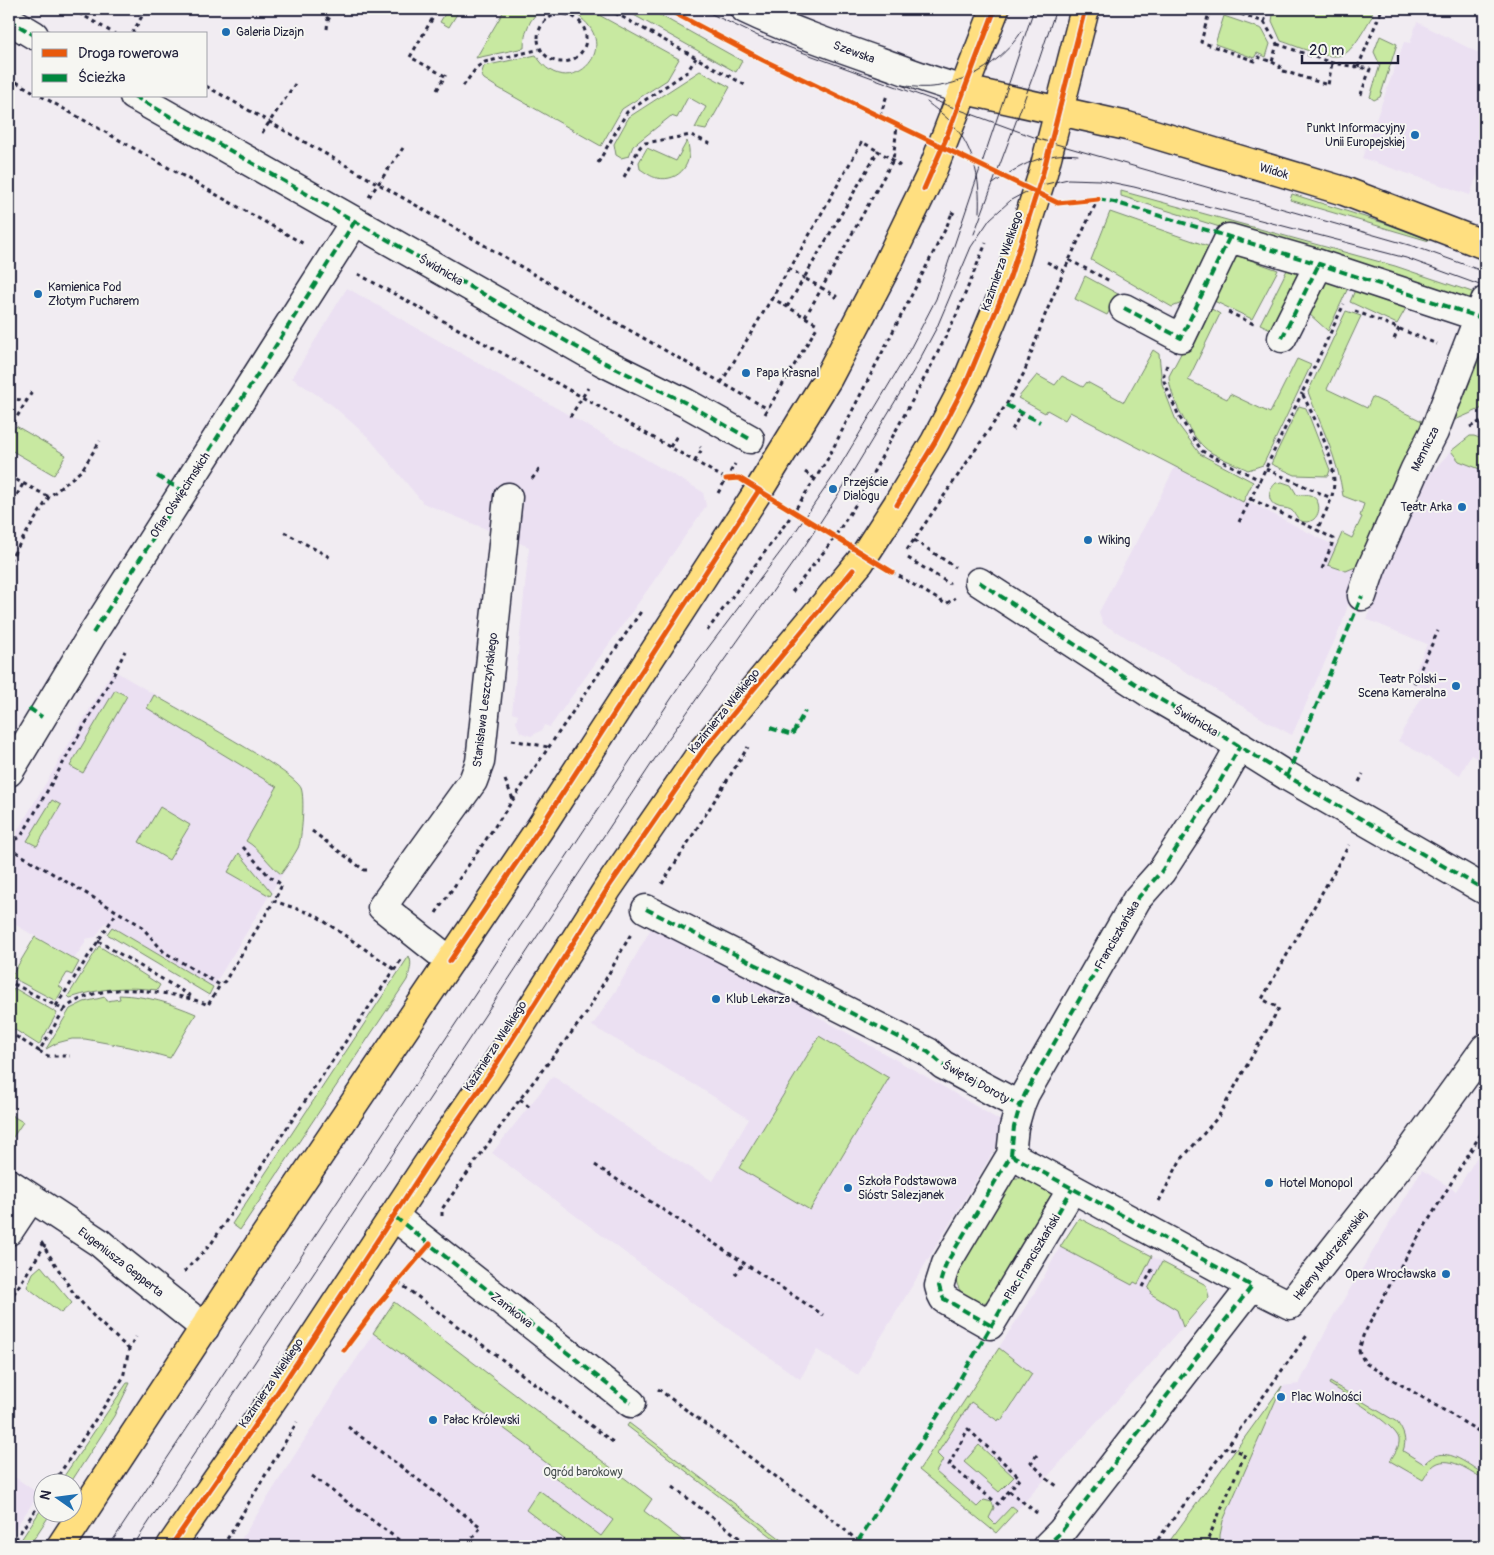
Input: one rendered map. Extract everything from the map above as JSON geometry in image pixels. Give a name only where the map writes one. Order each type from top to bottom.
[{"type":"main road","points":[[61,1546],[264,1237],[540,828],[759,490],[841,356],[918,202],[965,90],[995,9]]},
{"type":"main road","name":"Kazimierza Wielkiego","points":[[171,1546],[275,1396],[492,1071],[608,888],[704,749],[853,570],[897,505],[935,442],[967,381],[1010,277],[1043,173],[1085,9]]},
{"type":"main road","name":"Widok","points":[[965,90],[1118,124],[1344,191],[1485,245]]},
{"type":"street","name":"Szewska","points":[[745,9],[855,53],[944,85],[965,90]]},
{"type":"street","points":[[9,20],[32,34]]},
{"type":"street","name":"Świdnicka","points":[[138,98],[603,362],[686,402],[750,439]]},
{"type":"street","name":"Ofiar Oświęcimskich","points":[[9,772],[93,633],[355,221]]},
{"type":"street","points":[[1124,308],[1181,338],[1229,238],[1356,276],[1482,309]]},
{"type":"street","points":[[1282,338],[1319,264]]},
{"type":"street","name":"Mennicza","points":[[1362,596],[1371,569],[1411,478],[1434,432],[1482,309]]},
{"type":"street","name":"Stanisława Leszczyńskiego","points":[[450,962],[382,907],[473,781],[480,762],[508,497]]},
{"type":"street","name":"Świdnicka","points":[[979,582],[1154,696],[1287,776],[1485,890]]},
{"type":"street","name":"Franciszkańska","points":[[1020,1106],[1137,899],[1166,864],[1218,785],[1240,746]]},
{"type":"street","name":"Świętej Doroty","points":[[646,909],[928,1052],[944,1065],[1020,1106],[1014,1127],[1011,1155]]},
{"type":"street","name":"Heleny Modrzejewskiej","points":[[1252,1286],[1290,1305],[1407,1156],[1485,1048]]},
{"type":"street","points":[[1011,1155],[1252,1286],[1061,1532],[1047,1546]]},
{"type":"street","name":"Plac Franciszkański","points":[[1011,1155],[946,1264],[939,1286],[944,1299],[990,1325],[1072,1189]]},
{"type":"street","name":"Eugeniusza Gepperta","points":[[9,1183],[100,1243],[205,1328]]},
{"type":"street","points":[[12,1227],[31,1198]]},
{"type":"street","name":"Zamkowa","points":[[394,1217],[631,1403]]},
{"type":"path","points":[[72,9],[112,32]]},
{"type":"path","points":[[133,32],[146,9]]},
{"type":"path","points":[[324,9],[328,20],[327,30]]},
{"type":"path","points":[[328,20],[335,9]]},
{"type":"path","points":[[437,90],[445,76],[410,58],[438,9]]},
{"type":"path","points":[[569,9],[569,15]]},
{"type":"path","points":[[608,9],[747,86]]},
{"type":"path","points":[[1210,9],[1201,42],[1255,61],[1258,57],[1280,66],[1280,70],[1328,85],[1332,62]]},
{"type":"path","points":[[1226,9],[1264,22],[1276,44],[1272,62]]},
{"type":"path","points":[[1264,22],[1269,9]]},
{"type":"path","points":[[1358,67],[1382,9]]},
{"type":"path","points":[[561,13],[569,15],[582,24],[586,32],[584,50],[571,62],[554,60],[541,49],[538,32],[546,18],[561,13]]},
{"type":"path","points":[[1276,44],[1332,62],[1370,69],[1360,97]]},
{"type":"path","points":[[463,86],[477,67],[484,62],[541,49]]},
{"type":"path","points":[[598,162],[627,112],[687,72],[696,58]]},
{"type":"path","points":[[9,78],[32,91]]},
{"type":"path","points":[[246,160],[295,84]]},
{"type":"path","points":[[208,87],[768,409]]},
{"type":"path","points":[[880,116],[887,94]]},
{"type":"path","points":[[805,317],[893,160],[897,126],[942,147]]},
{"type":"path","points":[[624,177],[644,143],[691,135],[713,145]]},
{"type":"path","points":[[721,383],[790,269],[862,142],[893,160]]},
{"type":"path","points":[[377,183],[403,148]]},
{"type":"path","points":[[787,307],[878,151]]},
{"type":"path","points":[[906,552],[1006,405],[1024,372],[1045,315],[1098,200],[1088,200]]},
{"type":"path","points":[[944,207],[958,216]]},
{"type":"path","points":[[703,636],[794,512],[826,462],[946,228],[952,212]]},
{"type":"path","points":[[788,597],[835,536],[856,504],[956,316],[987,242]]},
{"type":"path","points":[[1069,260],[1121,286],[1124,308]]},
{"type":"path","points":[[1047,262],[1064,272]]},
{"type":"path","points":[[790,269],[836,296],[831,303]]},
{"type":"path","points":[[1239,522],[1266,469],[1356,276]]},
{"type":"path","points":[[772,298],[819,325]]},
{"type":"path","points":[[715,499],[823,318]]},
{"type":"path","points":[[1181,338],[1164,373],[1164,382],[1180,418],[1202,451],[1260,480]]},
{"type":"path","points":[[9,430],[32,392]]},
{"type":"path","points":[[1302,393],[1320,432],[1334,472],[1333,492],[1317,530]]},
{"type":"path","points":[[9,398],[26,401]]},
{"type":"path","points":[[1012,430],[1022,413]]},
{"type":"path","points":[[9,562],[11,554],[48,497],[82,470],[100,441]]},
{"type":"path","points":[[695,462],[702,449],[697,445]]},
{"type":"path","points":[[670,447],[726,479],[739,478],[800,515]]},
{"type":"path","points":[[1266,469],[1331,498]]},
{"type":"path","points":[[9,476],[48,497]]},
{"type":"path","points":[[9,509],[24,484]]},
{"type":"path","points":[[1251,499],[1334,539],[1322,569]]},
{"type":"path","points":[[284,532],[333,559]]},
{"type":"path","points":[[830,532],[864,555],[946,604]]},
{"type":"path","points":[[914,540],[979,582]]},
{"type":"path","points":[[908,558],[946,582]]},
{"type":"path","points":[[892,572],[897,565]]},
{"type":"path","points":[[185,1272],[211,1244],[394,969],[420,937],[646,604]]},
{"type":"path","points":[[1414,683],[1438,631]]},
{"type":"path","points":[[9,844],[22,835],[114,674],[125,651]]},
{"type":"path","points":[[430,1244],[441,1231],[442,1209],[520,1099],[586,1014],[646,909],[752,741]]},
{"type":"path","points":[[1155,1207],[1180,1161],[1218,1116],[1278,1008],[1262,999],[1363,820]]},
{"type":"path","points":[[312,831],[364,870],[371,870],[377,862]]},
{"type":"path","points":[[98,940],[208,1005],[220,985],[225,981],[282,885],[268,876],[243,847]]},
{"type":"path","points":[[9,848],[140,925],[164,952],[220,985]]},
{"type":"path","points":[[274,901],[315,915],[394,969]]},
{"type":"path","points":[[56,1006],[117,912]]},
{"type":"path","points":[[9,988],[12,983],[64,1010]]},
{"type":"path","points":[[39,1050],[64,1010],[70,1004],[90,996],[118,990],[151,992],[197,999]]},
{"type":"path","points":[[9,1032],[48,1056],[70,1056]]},
{"type":"path","points":[[520,1099],[529,1106]]},
{"type":"path","points":[[1485,1127],[1393,1280],[1363,1336],[1359,1351],[1365,1363],[1485,1435]]},
{"type":"path","points":[[595,1165],[823,1315]]},
{"type":"path","points":[[12,1227],[38,1238],[74,1294],[97,1320],[129,1349]]},
{"type":"path","points":[[9,1301],[48,1241]]},
{"type":"path","points":[[735,1274],[744,1263]]},
{"type":"path","points":[[1143,1287],[1154,1266]]},
{"type":"path","points":[[398,1282],[613,1442]]},
{"type":"path","points":[[1153,1546],[1227,1448],[1308,1334]]},
{"type":"path","points":[[61,1472],[123,1378],[129,1349],[136,1337]]},
{"type":"path","points":[[223,1546],[302,1415]]},
{"type":"path","points":[[348,1428],[481,1527],[466,1546]]},
{"type":"path","points":[[968,1429],[1020,1478],[1009,1491],[998,1504],[949,1465],[968,1429]]},
{"type":"path","points":[[1205,1546],[1245,1454],[1227,1448]]},
{"type":"path","points":[[1037,1455],[1031,1462],[1047,1479]]},
{"type":"path","points":[[312,1476],[407,1546]]},
{"type":"path","points":[[673,1487],[750,1546]]},
{"type":"path","points":[[1009,1491],[1024,1503]]},
{"type":"path","points":[[12,1546],[32,1515]]},
{"type":"shaded area","points":[[1417,22],[1485,56],[1485,154],[1470,195],[1362,158],[1404,42],[1410,43]]},
{"type":"shaded area","points":[[347,288],[703,492],[706,506],[646,592],[550,727],[544,725],[542,730],[531,736],[520,732],[516,722],[518,715],[512,713],[529,547],[423,503],[368,437],[332,405],[292,378]]},
{"type":"shaded area","points":[[1470,436],[1485,440],[1485,763],[1471,755],[1460,775],[1398,741],[1426,690],[1411,681],[1427,644],[1366,619],[1428,476],[1451,451]]},
{"type":"shaded area","points":[[1175,467],[1242,502],[1244,499],[1327,542],[1363,557],[1342,624],[1292,735],[1103,624],[1099,612]]},
{"type":"shaded area","points":[[113,670],[272,764],[295,780],[301,789],[303,809],[299,847],[213,987],[105,923],[96,937],[85,939],[85,943],[74,959],[9,921],[9,845]]},
{"type":"shaded area","points":[[653,925],[816,1008],[813,1014],[927,1077],[1009,1126],[858,1375],[817,1350],[800,1379],[696,1306],[492,1153],[553,1076],[654,1146],[713,1181],[749,1119],[695,1085],[592,1026],[617,989]]},
{"type":"shaded area","points":[[1485,1144],[1485,1546],[1220,1546],[1223,1521],[1282,1386],[1299,1384],[1333,1317],[1422,1170],[1456,1191]]},
{"type":"shaded area","points":[[1079,1218],[1206,1285],[1209,1297],[1141,1375],[996,1533],[919,1470],[1037,1289],[1060,1247]]},
{"type":"shaded area","points":[[394,1302],[652,1499],[644,1511],[690,1546],[237,1546]]},
{"type":"shaded area","points":[[9,1473],[32,1489],[32,1504],[9,1537]]},
{"type":"green space","points":[[448,9],[460,9],[449,27],[440,22]]},
{"type":"green space","points":[[505,9],[543,9],[534,16],[528,26],[524,48],[476,58]]},
{"type":"green space","points":[[580,9],[588,9],[679,59],[667,80],[622,109],[601,146],[495,86],[481,75],[484,66],[536,55],[548,69],[562,75],[575,73],[586,66],[594,56],[596,43],[591,29],[577,15]]},
{"type":"green space","points":[[623,9],[649,9],[742,61],[736,72]]},
{"type":"green space","points":[[1274,9],[1371,9],[1373,15],[1351,49],[1342,55],[1328,56],[1281,41],[1272,21]]},
{"type":"green space","points":[[1224,16],[1262,29],[1270,44],[1266,57],[1257,53],[1254,58],[1215,44]]},
{"type":"green space","points":[[1380,36],[1397,44],[1380,97],[1374,100],[1370,97],[1380,65],[1374,52]]},
{"type":"green space","points":[[700,71],[730,87],[706,130],[695,128],[706,107],[688,97],[677,118],[671,116],[633,146],[629,156],[621,158],[616,155],[614,144],[629,117]]},
{"type":"green space","points":[[687,141],[689,156],[684,169],[679,174],[665,179],[657,178],[650,176],[640,169],[639,162],[647,148],[676,161]]},
{"type":"green space","points":[[1121,191],[1395,266],[1475,293],[1474,297],[1467,299],[1226,229],[1121,196]]},
{"type":"green space","points":[[1292,194],[1387,224],[1430,240],[1290,200]]},
{"type":"green space","points":[[1110,212],[1216,249],[1192,299],[1172,307],[1091,260]]},
{"type":"green space","points":[[1231,253],[1278,270],[1252,319],[1214,301],[1210,295]]},
{"type":"green space","points":[[1287,270],[1305,277],[1277,332],[1260,324]]},
{"type":"green space","points":[[1085,276],[1118,294],[1107,315],[1075,299]]},
{"type":"green space","points":[[1322,281],[1348,288],[1328,331],[1308,313]]},
{"type":"green space","points":[[1355,290],[1406,308],[1397,324],[1350,302]]},
{"type":"green space","points":[[1210,308],[1220,314],[1188,380],[1227,399],[1230,394],[1270,413],[1297,359],[1311,365],[1263,465],[1248,470],[1212,453],[1198,441],[1181,414],[1172,394],[1169,376],[1204,310]]},
{"type":"green space","points":[[1346,311],[1361,316],[1327,389],[1367,408],[1372,397],[1424,422],[1358,566],[1346,571],[1328,565],[1342,533],[1352,538],[1362,517],[1360,516],[1364,504],[1343,496],[1333,456],[1308,392]]},
{"type":"green space","points":[[1153,350],[1159,354],[1162,384],[1177,423],[1200,454],[1253,482],[1243,502],[1070,412],[1065,420],[1047,410],[1045,413],[1018,398],[1037,375],[1055,385],[1062,376],[1083,387],[1087,382],[1124,402]]},
{"type":"green space","points":[[1480,356],[1485,362],[1485,407],[1455,420]]},
{"type":"green space","points":[[1299,406],[1306,408],[1330,470],[1328,476],[1295,475],[1271,464]]},
{"type":"green space","points":[[16,426],[66,455],[54,475],[9,449],[9,439]]},
{"type":"green space","points":[[1470,436],[1485,440],[1485,471],[1459,461],[1451,451]]},
{"type":"green space","points":[[1282,482],[1291,485],[1297,495],[1308,495],[1316,499],[1319,507],[1317,516],[1314,519],[1303,522],[1291,510],[1273,504],[1270,498],[1270,491],[1276,483]]},
{"type":"green space","points":[[115,690],[127,696],[83,773],[70,766]]},
{"type":"green space","points":[[154,695],[257,754],[293,779],[301,788],[303,809],[298,848],[281,874],[256,848],[246,841],[277,787],[147,708]]},
{"type":"green space","points":[[52,800],[61,805],[37,846],[27,841]]},
{"type":"green space","points":[[160,807],[190,825],[169,860],[139,842]]},
{"type":"green space","points":[[239,853],[272,893],[270,896],[228,872]]},
{"type":"green space","points":[[112,927],[213,987],[209,995],[107,934]]},
{"type":"green space","points":[[35,937],[79,962],[72,975],[67,973],[59,986],[63,989],[56,1001],[11,977]]},
{"type":"green space","points":[[99,946],[160,985],[157,990],[113,989],[70,998],[68,996]]},
{"type":"green space","points":[[409,956],[411,965],[407,980],[240,1230],[232,1224]]},
{"type":"green space","points":[[14,988],[57,1013],[39,1045],[9,1026],[9,998]]},
{"type":"green space","points":[[119,995],[159,1001],[196,1014],[170,1058],[134,1048],[85,1039],[72,1039],[57,1043],[46,1049],[70,1009],[84,1002],[105,997],[107,1001],[120,999]]},
{"type":"green space","points":[[819,1036],[889,1078],[810,1210],[739,1168]]},
{"type":"green space","points":[[9,1114],[23,1122],[9,1143]]},
{"type":"green space","points":[[1023,1178],[1057,1197],[995,1300],[987,1302],[973,1301],[963,1294],[959,1288],[955,1274],[1010,1180]]},
{"type":"green space","points":[[1079,1218],[1152,1256],[1138,1284],[1134,1282],[1132,1285],[1060,1247]]},
{"type":"green space","points":[[1162,1262],[1206,1285],[1209,1297],[1183,1327],[1177,1310],[1151,1294],[1152,1292],[1148,1289]]},
{"type":"green space","points":[[41,1266],[72,1303],[61,1313],[27,1287],[33,1273]]},
{"type":"green space","name":"Ogród barokowy","points":[[394,1302],[652,1499],[644,1511],[690,1546],[573,1546],[526,1510],[539,1490],[601,1536],[613,1520],[549,1473],[553,1468],[531,1451],[532,1449],[373,1333]]},
{"type":"green space","points":[[999,1348],[1032,1374],[1002,1420],[999,1419],[998,1421],[971,1402],[937,1454],[943,1460],[936,1472],[977,1507],[984,1500],[992,1502],[994,1508],[989,1518],[995,1524],[1012,1506],[1017,1510],[996,1533],[919,1470]]},
{"type":"green space","points":[[1330,1382],[1397,1422],[1404,1436],[1403,1451],[1424,1464],[1439,1455],[1454,1457],[1485,1475],[1485,1480],[1466,1468],[1452,1462],[1445,1462],[1438,1463],[1432,1467],[1423,1480],[1390,1461],[1399,1445],[1396,1433],[1379,1418],[1329,1384]]},
{"type":"green space","points":[[127,1383],[130,1383],[114,1416],[78,1472],[67,1472]]},
{"type":"green space","points":[[1282,1386],[1223,1521],[1220,1546],[1166,1546]]},
{"type":"green space","points":[[629,1423],[790,1546],[784,1546],[627,1426]]},
{"type":"green space","points":[[979,1445],[1014,1477],[999,1492],[964,1462]]},
{"type":"green space","points":[[33,1522],[45,1522],[29,1546],[17,1546]]},
{"type":"tram line","points":[[701,9],[758,36],[1042,140],[1416,247],[1485,272]]},
{"type":"tram line","points":[[109,1546],[683,681],[791,538],[837,471],[909,351],[936,299],[1034,9]]},
{"type":"tram line","points":[[974,234],[1056,9]]},
{"type":"tram line","points":[[902,85],[937,87],[954,83],[970,76],[985,68],[999,57],[1012,45],[1022,31]]},
{"type":"tram line","points":[[927,102],[949,120],[970,151],[979,187],[979,212]]},
{"type":"tram line","points":[[993,184],[1012,171],[1032,161],[1054,155],[1078,155]]},
{"type":"tram line","points":[[133,1546],[664,745],[804,547],[849,478],[914,370],[937,327],[971,247],[990,219],[1011,200],[1042,185],[1068,179],[1100,180],[1134,187],[1406,258],[1485,287]]},
{"type":"marked path","points":[[9,20],[32,34]]},
{"type":"marked path","points":[[138,98],[603,362],[686,403],[750,439]]},
{"type":"marked path","points":[[1098,199],[1114,202],[1319,264],[1479,317]]},
{"type":"marked path","points":[[93,633],[355,221]]},
{"type":"marked path","points":[[1124,308],[1181,338],[1229,238]]},
{"type":"marked path","points":[[1282,338],[1319,264]]},
{"type":"marked path","points":[[1006,405],[1040,422]]},
{"type":"marked path","points":[[157,476],[183,491]]},
{"type":"marked path","points":[[979,582],[1154,696],[1287,776],[1485,890]]},
{"type":"marked path","points":[[1287,776],[1362,596]]},
{"type":"marked path","points":[[29,708],[42,717]]},
{"type":"marked path","points":[[770,728],[792,735],[805,711]]},
{"type":"marked path","points":[[990,1325],[944,1299],[939,1286],[946,1264],[1011,1155],[1014,1127],[1025,1094],[1137,899],[1161,872],[1218,785],[1240,746]]},
{"type":"marked path","points":[[646,909],[928,1052],[943,1065],[1020,1106]]},
{"type":"marked path","points":[[1011,1155],[1252,1286],[1061,1532],[1047,1546]]},
{"type":"marked path","points":[[858,1541],[950,1396],[1072,1189]]},
{"type":"marked path","points":[[395,1217],[631,1403]]},
{"type":"cycle path","points":[[667,9],[763,60],[1058,203],[1098,199]]},
{"type":"cycle path","points":[[924,189],[945,141],[995,9]]},
{"type":"cycle path","points":[[897,505],[935,442],[967,381],[1010,277],[1043,173],[1085,9]]},
{"type":"cycle path","points":[[726,479],[739,478],[892,572]]},
{"type":"cycle path","points":[[450,961],[540,828],[759,490]]},
{"type":"cycle path","points":[[171,1546],[275,1396],[427,1165],[492,1071],[608,888],[704,749],[853,570]]},
{"type":"cycle path","points":[[344,1350],[377,1306],[430,1244]]},
{"type":"place","name":"Galeria Dizajn","points":[[226,32]]},
{"type":"place","name":"Punkt Informacyjny Unii Europejskiej","points":[[1415,135]]},
{"type":"place","name":"Kamienica Pod Złotym Pucharem","points":[[38,294]]},
{"type":"place","name":"Papa Krasnal","points":[[746,373]]},
{"type":"place","name":"Przejście Dialogu","points":[[833,489]]},
{"type":"place","name":"Teatr Arka","points":[[1462,507]]},
{"type":"place","name":"Wiking","points":[[1088,540]]},
{"type":"place","name":"Teatr Polski – Scena Kameralna","points":[[1456,686]]},
{"type":"place","name":"Klub Lekarza","points":[[716,999]]},
{"type":"place","name":"Hotel Monopol","points":[[1269,1183]]},
{"type":"place","name":"Szkoła Podstawowa Sióstr Salezjanek","points":[[848,1188]]},
{"type":"place","name":"Opera Wrocławska","points":[[1446,1274]]},
{"type":"place","name":"Plac Wolności","points":[[1281,1397]]},
{"type":"place","name":"Pałac Królewski","points":[[433,1420]]}]
